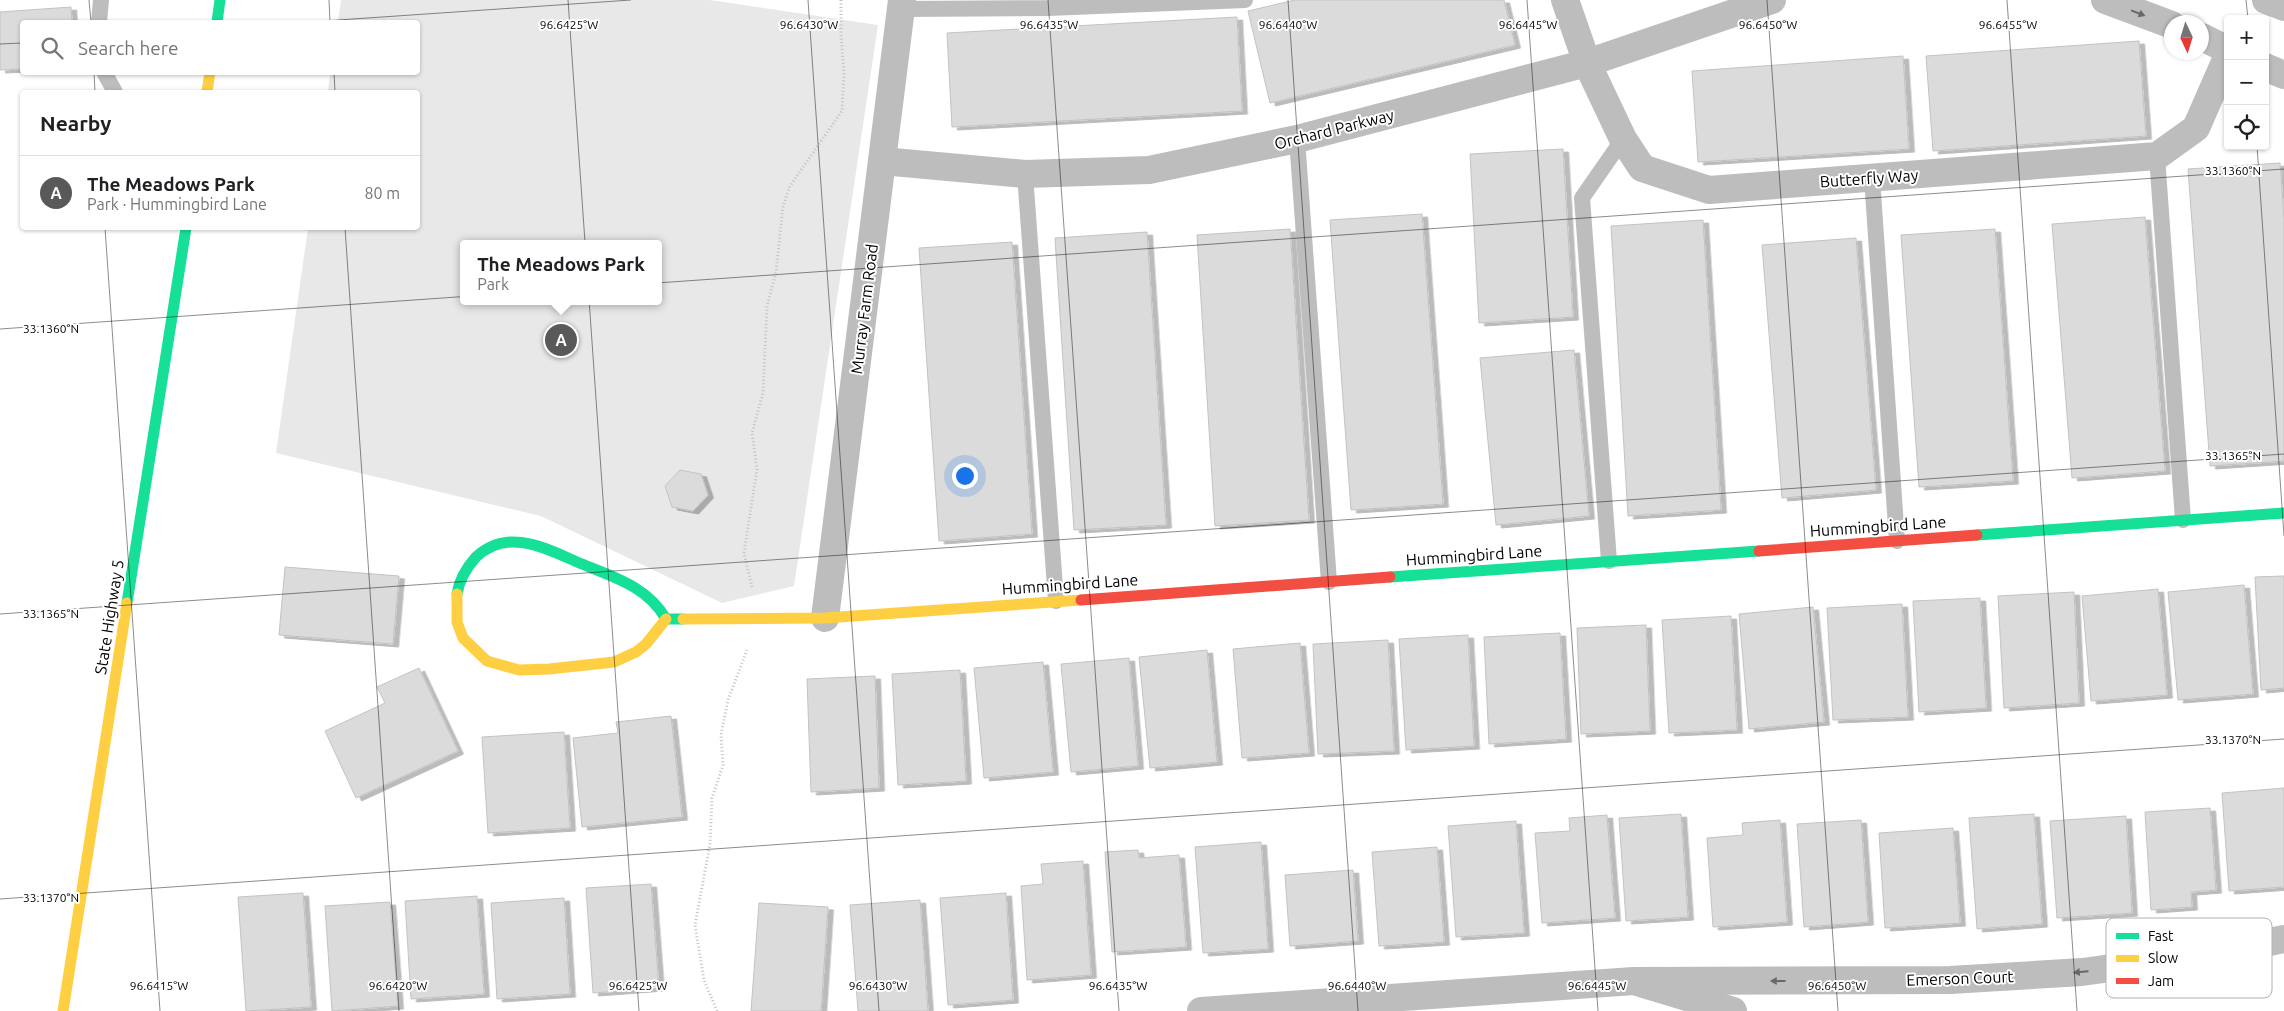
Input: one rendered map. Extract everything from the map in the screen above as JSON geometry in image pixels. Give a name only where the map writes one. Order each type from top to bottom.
[{"type":"street","points":[[217,20],[220,0]]},
{"type":"street","name":"Butterfly Way","points":[[1565,0],[1587,62],[1623,139],[1642,168],[1709,190],[2157,156]]},
{"type":"street","name":"Orchard Parkway","points":[[882,161],[1026,174],[1149,170],[1297,139],[1587,62],[1772,0]]},
{"type":"street","points":[[2105,0],[2164,22]]},
{"type":"street","points":[[2266,0],[2284,7]]},
{"type":"street","name":"Murray Farm Road","points":[[826,618],[901,4]]},
{"type":"street","points":[[2209,40],[2224,48]]},
{"type":"street","points":[[2157,156],[2196,128],[2226,60]]},
{"type":"street","points":[[2269,69],[2284,75]]},
{"type":"street","points":[[207,90],[210,75]]},
{"type":"street","name":"State Highway 5","points":[[63,1011],[186,230]]},
{"type":"street","name":"Hummingbird Lane","points":[[666,619],[826,618],[2284,513]]},
{"type":"street","points":[[510,541],[537,544],[644,592],[661,607],[666,619],[653,638],[632,655],[608,664],[518,671],[486,662],[462,636],[455,612],[459,583],[472,561],[491,548],[510,541]]},
{"type":"street","name":"Emerson Court","points":[[1201,1011],[1634,981],[1950,980],[2082,972],[2106,969]]},
{"type":"street","points":[[1634,981],[1733,1011]]},
{"type":"lane","points":[[99,20],[101,0]]},
{"type":"lane","points":[[901,4],[1048,8],[1245,0]]},
{"type":"lane","points":[[106,75],[114,90]]},
{"type":"lane","points":[[1297,139],[1329,582]]},
{"type":"lane","points":[[1609,561],[1582,198],[1623,139]]},
{"type":"lane","points":[[2157,156],[2183,520]]},
{"type":"lane","points":[[1026,174],[1056,601]]},
{"type":"lane","points":[[1872,178],[1897,541]]},
{"type":"path","points":[[717,1011],[704,980],[695,925],[710,844],[712,798],[723,765],[721,735],[728,700],[746,657],[754,618],[752,589],[744,553],[758,469],[752,433],[763,393],[767,306],[776,272],[783,206],[790,186],[842,111],[844,73],[841,0]]},
{"type":"shaded area","points":[[341,0],[710,0],[878,25],[794,586],[722,603],[541,516],[276,453],[308,230],[420,230],[420,90],[328,90],[330,75],[420,75],[420,20],[338,20]]},
{"type":"building","points":[[1295,0],[1504,0],[1515,45],[1270,103],[1248,11]]},
{"type":"building","points":[[71,7],[72,20],[20,20],[20,69],[0,70],[0,12]]},
{"type":"building","points":[[1237,17],[1242,111],[952,127],[947,33]]},
{"type":"building","points":[[2139,41],[2146,136],[1933,151],[1926,56]]},
{"type":"building","points":[[1903,56],[1909,149],[1698,162],[1692,71]]},
{"type":"building","points":[[1563,149],[1573,317],[1479,323],[1470,154]]},
{"type":"building","points":[[2280,163],[2284,219],[2284,461],[2210,466],[2188,169]]},
{"type":"building","points":[[1422,214],[1443,504],[1351,510],[1330,220]]},
{"type":"building","points":[[2145,217],[2165,471],[2072,478],[2052,224]]},
{"type":"building","points":[[1703,220],[1721,510],[1628,516],[1611,226]]},
{"type":"building","points":[[1290,229],[1309,520],[1215,526],[1197,235]]},
{"type":"building","points":[[1995,229],[2013,481],[1919,487],[1901,235]]},
{"type":"building","points":[[1147,232],[1166,525],[1074,530],[1055,238]]},
{"type":"building","points":[[1856,238],[1876,490],[1782,498],[1762,245]]},
{"type":"building","points":[[1012,242],[1032,534],[939,541],[919,248]]},
{"type":"building","points":[[1574,350],[1589,516],[1496,525],[1480,358]]},
{"type":"building","points":[[680,470],[701,474],[708,495],[693,511],[672,507],[665,486]]},
{"type":"building","points":[[285,567],[399,576],[393,644],[279,635]]},
{"type":"building","points":[[2284,576],[2284,688],[2261,690],[2255,577]]},
{"type":"building","points":[[2244,585],[2253,694],[2178,700],[2168,592]]},
{"type":"building","points":[[2158,589],[2167,695],[2091,701],[2082,596]]},
{"type":"building","points":[[2074,592],[2079,703],[2004,708],[1998,596]]},
{"type":"building","points":[[1980,598],[1986,708],[1919,712],[1913,601]]},
{"type":"building","points":[[1902,604],[1908,717],[1833,720],[1827,608]]},
{"type":"building","points":[[1813,607],[1824,722],[1749,729],[1739,614]]},
{"type":"building","points":[[1731,616],[1737,730],[1669,733],[1662,620]]},
{"type":"building","points":[[1646,625],[1650,731],[1581,734],[1577,628]]},
{"type":"building","points":[[1560,633],[1566,739],[1489,744],[1484,637]]},
{"type":"building","points":[[1468,635],[1474,746],[1406,750],[1399,639]]},
{"type":"building","points":[[1388,640],[1394,751],[1318,754],[1313,644]]},
{"type":"building","points":[[1300,643],[1309,753],[1242,758],[1233,649]]},
{"type":"building","points":[[1207,650],[1217,762],[1150,768],[1139,657]]},
{"type":"building","points":[[1129,658],[1138,766],[1071,772],[1061,664]]},
{"type":"building","points":[[1043,662],[1053,772],[984,778],[974,668]]},
{"type":"building","points":[[419,668],[458,751],[356,798],[325,731],[385,703],[377,687]]},
{"type":"building","points":[[960,670],[966,781],[898,785],[892,674]]},
{"type":"building","points":[[875,676],[879,788],[811,792],[807,679]]},
{"type":"building","points":[[671,716],[682,817],[582,827],[573,738],[618,733],[616,722]]},
{"type":"building","points":[[564,732],[570,828],[488,833],[482,737]]},
{"type":"building","points":[[2284,788],[2284,887],[2229,891],[2222,793]]},
{"type":"building","points":[[2210,808],[2216,890],[2191,892],[2192,907],[2151,910],[2145,812]]},
{"type":"building","points":[[1681,814],[1688,917],[1626,921],[1619,818]]},
{"type":"building","points":[[2034,814],[2042,924],[1977,929],[1969,818]]},
{"type":"building","points":[[1607,815],[1615,918],[1542,923],[1535,833],[1570,831],[1569,818]]},
{"type":"building","points":[[2126,816],[2132,913],[2057,918],[2050,821]]},
{"type":"building","points":[[1780,820],[1787,922],[1713,927],[1707,838],[1743,835],[1742,823]]},
{"type":"building","points":[[1861,820],[1868,922],[1804,927],[1797,824]]},
{"type":"building","points":[[1516,821],[1524,933],[1456,937],[1448,826]]},
{"type":"building","points":[[1953,828],[1960,923],[1885,928],[1879,833]]},
{"type":"building","points":[[1261,842],[1268,949],[1203,953],[1195,847]]},
{"type":"building","points":[[1437,847],[1444,942],[1379,946],[1372,852]]},
{"type":"building","points":[[1138,850],[1139,858],[1179,855],[1186,947],[1112,952],[1105,852]]},
{"type":"building","points":[[1083,861],[1091,975],[1027,980],[1021,886],[1043,884],[1041,864]]},
{"type":"building","points":[[1353,870],[1358,941],[1290,946],[1285,875]]},
{"type":"building","points":[[651,884],[659,988],[593,993],[586,888]]},
{"type":"building","points":[[303,893],[311,1007],[246,1011],[238,897]]},
{"type":"building","points":[[1006,893],[1013,1000],[948,1005],[940,898]]},
{"type":"building","points":[[477,896],[484,994],[411,999],[405,901]]},
{"type":"building","points":[[564,898],[570,994],[497,999],[491,903]]},
{"type":"building","points":[[920,900],[928,1011],[858,1011],[850,905]]},
{"type":"building","points":[[390,902],[398,1006],[332,1011],[325,906]]},
{"type":"building","points":[[759,903],[828,907],[821,1011],[751,1011]]},
{"type":"traffic: fast","points":[[217,20],[220,0]]},
{"type":"traffic: fast","points":[[127,603],[186,230]]},
{"type":"traffic: fast","points":[[1977,535],[2284,513]]},
{"type":"traffic: fast","points":[[457,594],[464,574],[476,557],[489,548],[502,543],[515,542],[542,547],[629,584],[650,599],[666,619],[683,619]]},
{"type":"traffic: fast","points":[[1390,577],[1759,551]]},
{"type":"traffic: slow","points":[[207,90],[210,75]]},
{"type":"traffic: slow","points":[[457,594],[457,622],[463,638],[487,661],[519,670],[549,669],[614,662],[636,652],[646,644],[666,619]]},
{"type":"traffic: slow","points":[[683,619],[825,618],[1081,600]]},
{"type":"traffic: slow","points":[[63,1011],[127,603]]},
{"type":"traffic: jam","points":[[1759,551],[1977,535]]},
{"type":"traffic: jam","points":[[1081,600],[1390,577]]},
{"type":"place","name":"The Meadows Park","points":[[561,340]]}]
